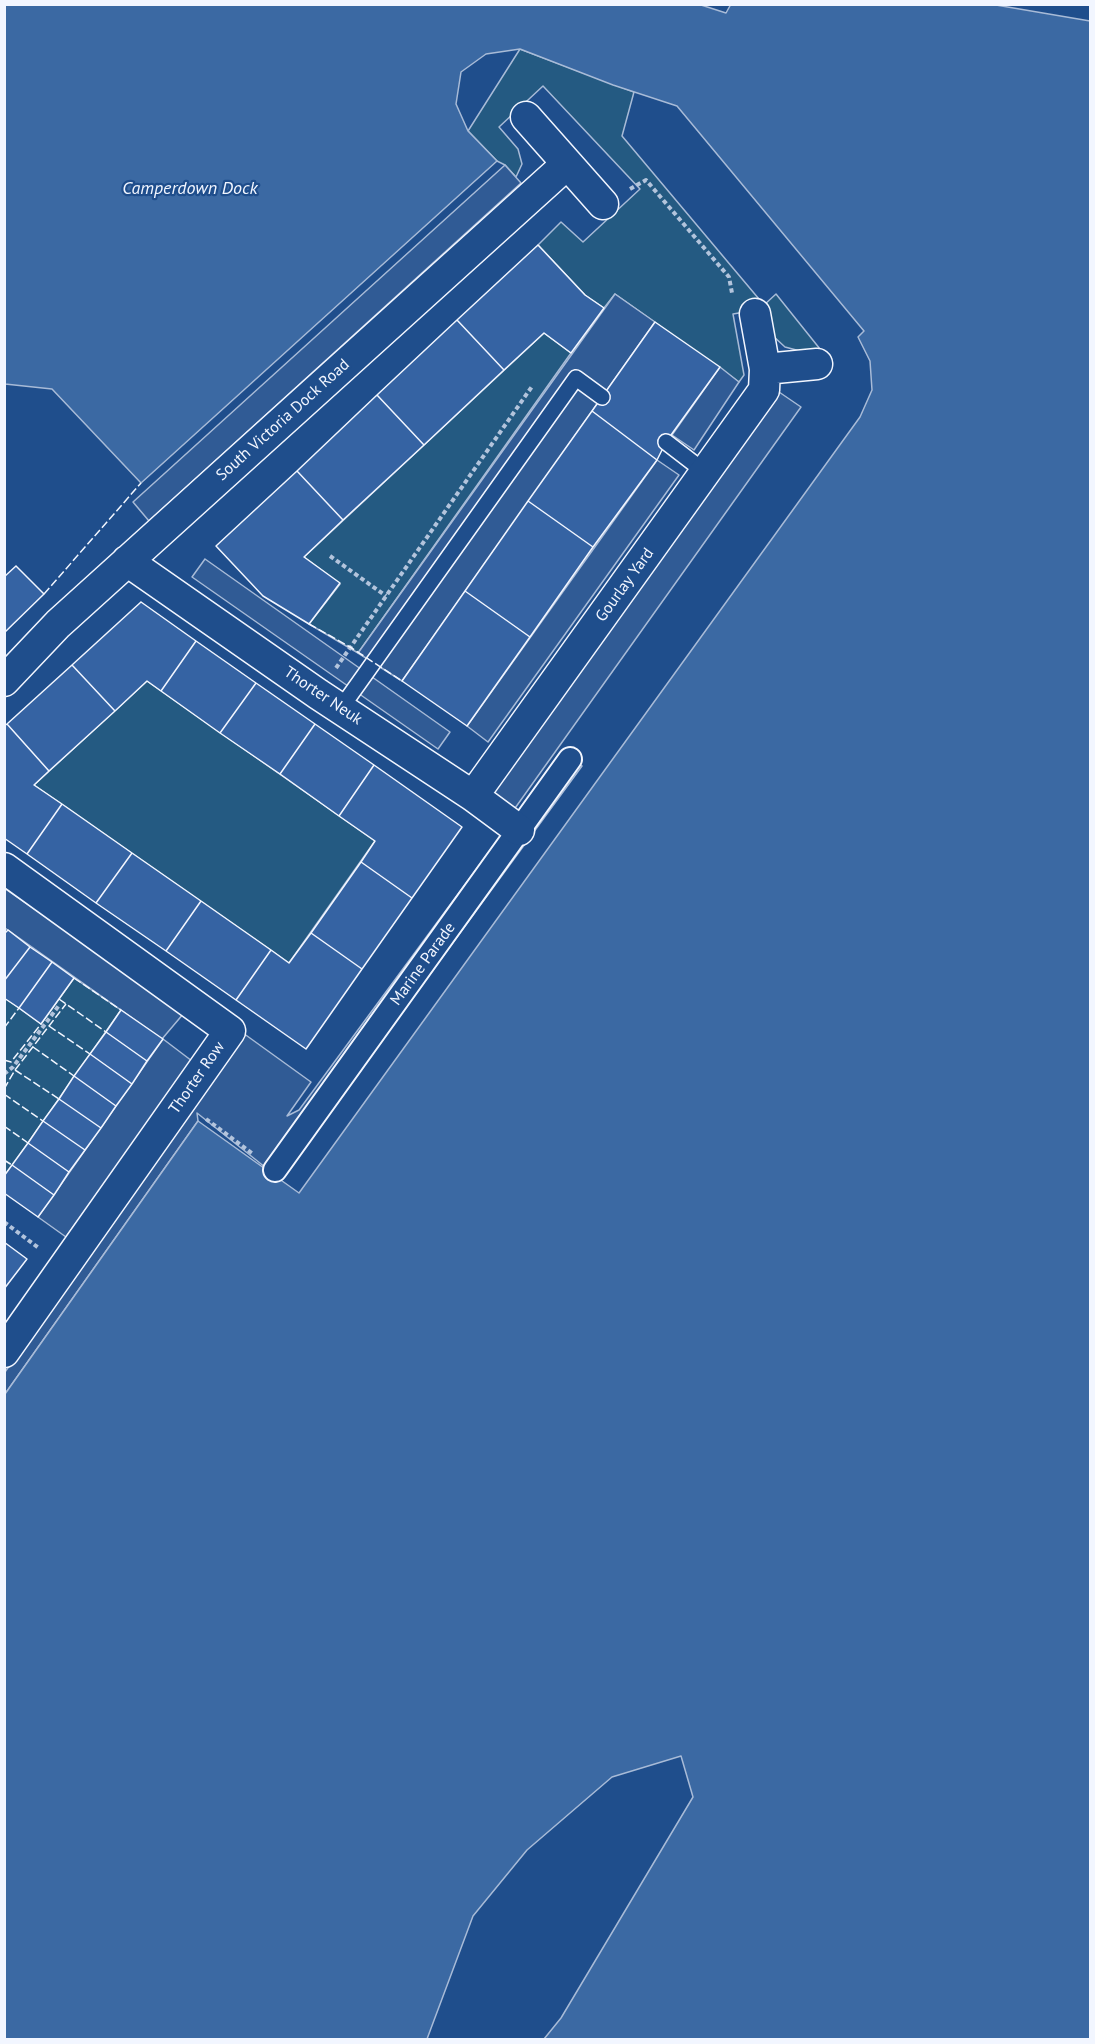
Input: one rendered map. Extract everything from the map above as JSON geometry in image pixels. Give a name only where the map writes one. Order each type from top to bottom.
[{"type":"street","points":[[526,117],[603,204]]},
{"type":"street","name":"South Victoria Dock Road","points":[[4,681],[58,624],[567,164]]},
{"type":"street","name":"Gourlay Yard","points":[[473,796],[764,390],[765,369],[755,314]]},
{"type":"street","points":[[765,369],[817,364]]},
{"type":"street","name":"Thorter Neuk","points":[[127,561],[329,701],[473,796],[519,830]]},
{"type":"street","name":"Marine Parade","points":[[276,1170],[570,759]]},
{"type":"street","name":"Thorter Row","points":[[4,868],[230,1031],[4,1352]]},
{"type":"lane","points":[[329,701],[576,378],[602,397]]},
{"type":"lane","points":[[666,442],[705,472]]},
{"type":"path","points":[[603,204],[646,180],[729,277],[736,317],[755,314]]},
{"type":"path","points":[[329,701],[386,596],[533,385]]},
{"type":"path","points":[[330,556],[386,596]]},
{"type":"path","points":[[4,1074],[13,1067],[60,1004]]},
{"type":"path","points":[[4,1222],[64,1267]]},
{"type":"shaded area","points":[[520,49],[634,92],[622,136],[764,305],[776,294],[820,349],[800,351],[785,347],[772,335],[768,308],[733,314],[744,375],[739,382],[615,294],[604,308],[585,295],[538,245],[561,222],[583,242],[640,189],[543,86],[499,127],[518,149],[522,164],[516,177],[468,131]]},
{"type":"shaded area","points":[[505,165],[521,183],[149,521],[133,502]]},
{"type":"shaded area","points":[[615,294],[655,322],[402,681],[358,653]]},
{"type":"shaded area","points":[[544,333],[571,353],[358,653],[309,624],[340,584],[304,557]]},
{"type":"shaded area","points":[[720,367],[739,382],[694,450],[672,435]]},
{"type":"shaded area","points":[[779,392],[801,407],[513,811],[491,796]]},
{"type":"shaded area","points":[[657,460],[679,475],[488,742],[467,726]]},
{"type":"shaded area","points":[[205,559],[450,732],[438,749],[192,577]]},
{"type":"shaded area","points":[[147,681],[375,841],[289,963],[34,785]]},
{"type":"shaded area","points":[[570,759],[582,766],[280,1179],[197,1113],[198,1121],[5,1394],[5,1372],[243,1033],[311,1082],[287,1116],[299,1110],[503,833]]},
{"type":"shaded area","points":[[4,888],[184,1013],[162,1039],[5,928]]},
{"type":"shaded area","points":[[74,978],[121,1010],[5,1176],[5,998],[41,1024]]},
{"type":"shaded area","points":[[163,1039],[192,1061],[66,1237],[38,1217]]},
{"type":"water","name":"Camperdown Dock","points":[[698,4],[726,13],[731,4],[990,4],[1090,21],[1090,2039],[544,2039],[561,2018],[693,1797],[681,1756],[612,1777],[527,1850],[473,1916],[427,2039],[5,2040],[5,1394],[198,1121],[299,1193],[860,417],[872,390],[870,361],[858,337],[864,331],[677,106],[613,85],[520,49],[486,54],[461,72],[456,104],[468,131],[497,161],[141,483],[52,389],[5,384],[5,5]]},
{"type":"building","points":[[538,245],[585,295],[604,308],[571,353],[544,333],[504,370],[457,320]]},
{"type":"building","points":[[457,320],[504,370],[424,445],[377,395]]},
{"type":"building","points":[[655,322],[720,367],[666,442],[657,460],[592,411]]},
{"type":"building","points":[[377,395],[424,445],[343,520],[297,471]]},
{"type":"building","points":[[592,411],[657,460],[593,547],[528,501]]},
{"type":"building","points":[[297,471],[343,520],[304,557],[340,583],[309,624],[263,596],[216,546]]},
{"type":"building","points":[[528,501],[593,547],[530,637],[465,591]]},
{"type":"building","points":[[16,566],[44,594],[4,633],[4,577]]},
{"type":"building","points":[[465,591],[530,637],[467,726],[402,681]]},
{"type":"building","points":[[141,602],[196,641],[161,691],[147,681],[115,711],[72,665]]},
{"type":"building","points":[[196,641],[256,683],[220,733],[161,691]]},
{"type":"building","points":[[72,665],[115,711],[49,771],[7,724]]},
{"type":"building","points":[[256,683],[315,724],[280,774],[220,733]]},
{"type":"building","points":[[7,724],[49,771],[34,785],[62,804],[27,854],[4,838],[4,726]]},
{"type":"building","points":[[315,724],[374,765],[339,816],[280,774]]},
{"type":"building","points":[[374,765],[462,827],[412,898],[361,862],[375,841],[339,816]]},
{"type":"building","points":[[62,804],[132,853],[96,903],[27,854]]},
{"type":"building","points":[[132,853],[201,901],[166,951],[96,903]]},
{"type":"building","points":[[361,862],[412,898],[362,969],[311,933]]},
{"type":"building","points":[[201,901],[271,950],[236,1000],[166,951]]},
{"type":"building","points":[[8,930],[30,947],[4,981],[4,934]]},
{"type":"building","points":[[311,933],[362,969],[306,1049],[236,1000],[271,950],[289,963]]},
{"type":"building","points":[[30,947],[52,962],[19,1008],[4,998],[4,981]]},
{"type":"building","points":[[52,962],[74,978],[41,1024],[19,1008]]},
{"type":"building","points":[[121,1010],[163,1039],[147,1061],[106,1032]]},
{"type":"building","points":[[106,1032],[147,1061],[132,1084],[90,1054]]},
{"type":"building","points":[[90,1054],[132,1084],[116,1106],[74,1076]]},
{"type":"building","points":[[74,1076],[116,1106],[101,1128],[59,1099]]},
{"type":"building","points":[[59,1099],[101,1128],[85,1150],[43,1121]]},
{"type":"building","points":[[43,1121],[85,1150],[69,1172],[28,1143]]},
{"type":"building","points":[[28,1143],[69,1172],[54,1195],[12,1165]]},
{"type":"building","points":[[12,1165],[54,1195],[38,1217],[4,1193],[4,1176]]},
{"type":"building","points":[[4,1242],[27,1259],[4,1289]]},
{"type":"fence","points":[[44,594],[141,483]]},
{"type":"fence","points":[[309,624],[350,647],[402,681]]},
{"type":"fence","points":[[74,978],[121,1010]]},
{"type":"fence","points":[[59,999],[106,1032]]},
{"type":"fence","points":[[4,1089],[15,1070],[66,1004]]},
{"type":"fence","points":[[4,1028],[19,1008]]},
{"type":"fence","points":[[4,1060],[11,1062],[41,1024]]},
{"type":"fence","points":[[49,1026],[90,1054]]},
{"type":"fence","points":[[33,1047],[74,1076]]},
{"type":"fence","points":[[15,1070],[59,1099]]},
{"type":"fence","points":[[4,1094],[43,1121]]},
{"type":"fence","points":[[4,1126],[28,1143]]},
{"type":"fence","points":[[4,1160],[12,1165]]}]
